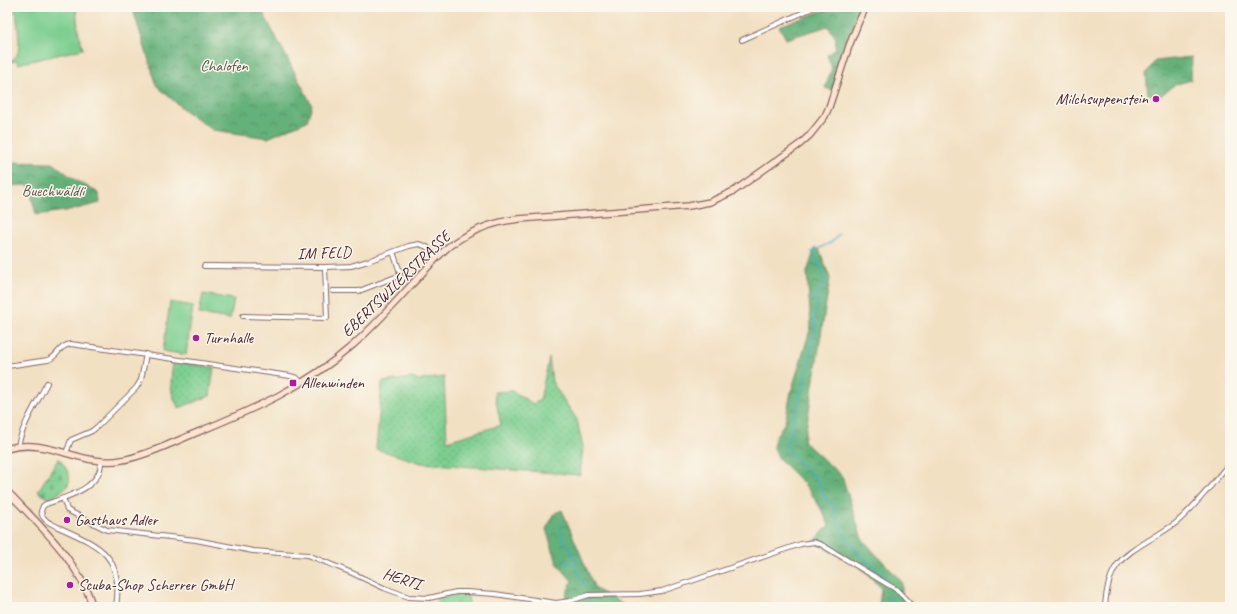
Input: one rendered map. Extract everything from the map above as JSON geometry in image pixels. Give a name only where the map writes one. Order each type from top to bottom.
[{"type":"street","points":[[742,40],[815,7]]},
{"type":"street","name":"EBERTSWILERSTRASSE","points":[[7,449],[18,446],[36,446],[101,462],[127,460],[250,410],[282,395],[302,383],[357,341],[437,258],[458,239],[482,227],[493,223],[519,219],[689,206],[710,202],[734,191],[800,144],[818,126],[829,107],[848,46],[866,7]]},
{"type":"street","name":"IM FELD","points":[[204,266],[326,268],[351,266],[419,244],[427,247],[437,258]]},
{"type":"street","points":[[333,291],[359,291],[400,275],[393,252]]},
{"type":"street","points":[[243,316],[327,318],[326,268]]},
{"type":"street","points":[[7,366],[53,359],[65,345],[71,344],[290,376],[296,378],[302,383]]},
{"type":"street","points":[[66,453],[71,440],[92,431],[131,394],[141,380],[146,354]]},
{"type":"street","points":[[18,446],[26,423],[47,383]]},
{"type":"street","points":[[101,462],[101,469],[95,480],[73,494],[43,506],[41,514],[48,522],[83,538],[108,556],[113,563],[118,580],[116,607]]},
{"type":"street","points":[[1105,607],[1105,596],[1110,576],[1117,563],[1128,554],[1176,523],[1230,463]]},
{"type":"street","points":[[7,491],[62,550],[72,563],[86,587],[94,607]]},
{"type":"street","points":[[7,504],[14,498]]},
{"type":"street","name":"HERTI","points":[[63,498],[67,510],[106,530],[196,540],[234,548],[266,552],[308,555],[352,572],[384,588],[409,597],[429,598],[456,592],[467,592],[495,594],[556,603],[570,602],[589,595],[640,594],[662,590],[801,544],[814,542],[822,545],[897,590],[913,607]]},
{"type":"green space","points":[[7,7],[76,7],[78,30],[83,49],[18,64],[18,61],[7,62],[13,60],[17,55],[19,41],[16,11],[7,12]]},
{"type":"green space","name":"Chalofen","points":[[132,7],[260,7],[312,105],[307,121],[268,138],[213,130],[184,110],[157,86]]},
{"type":"green space","points":[[834,7],[862,7],[857,15],[832,90],[825,88],[832,68],[827,55],[835,50],[836,38],[828,26],[786,39],[779,26]]},
{"type":"green space","points":[[1192,57],[1191,80],[1174,85],[1159,97],[1148,94],[1146,74],[1155,61]]},
{"type":"green space","name":"Buechwäldli","points":[[7,162],[53,163],[75,180],[99,193],[100,203],[72,210],[36,215],[29,185],[7,186]]},
{"type":"green space","points":[[815,248],[819,249],[830,278],[804,442],[842,476],[862,539],[902,582],[902,607],[879,607],[881,588],[860,567],[814,542],[829,525],[820,507],[805,485],[779,459],[773,446],[775,438],[785,422],[791,392],[811,327],[807,272]]},
{"type":"green space","points":[[203,294],[234,299],[230,319],[199,314]]},
{"type":"green space","points":[[170,302],[193,306],[186,355],[163,351]]},
{"type":"green space","points":[[549,358],[552,382],[577,420],[583,447],[580,475],[421,463],[376,449],[382,382],[411,378],[420,380],[444,377],[447,441],[501,425],[494,392],[513,391],[533,404],[540,400]]},
{"type":"green space","points":[[173,362],[214,367],[210,396],[179,408],[173,397],[171,386]]},
{"type":"green space","points":[[59,458],[65,466],[70,478],[67,486],[49,500],[38,491]]},
{"type":"green space","points":[[562,510],[595,589],[628,607],[566,607],[564,605],[566,595],[572,581],[557,563],[546,529],[555,513]]},
{"type":"green space","points":[[467,592],[470,607],[436,607],[437,597]]},
{"type":"waterway","points":[[839,234],[832,242],[812,252],[823,271],[824,287],[815,297],[818,307],[814,318],[816,327],[801,396],[793,420],[792,431],[785,445],[819,483],[826,499],[833,505],[840,528],[846,538],[853,547],[888,580]]},
{"type":"waterway","points":[[560,524],[562,538],[577,562],[575,566],[585,585]]},
{"type":"waterway","points":[[564,560],[575,566]]},
{"type":"waterway","points":[[892,597],[892,607]]},
{"type":"waterway","points":[[588,601],[594,607]]},
{"type":"place","name":"Milchsuppenstein","points":[[1156,99]]},
{"type":"place","name":"Turnhalle","points":[[196,338]]},
{"type":"place","name":"Allenwinden","points":[[293,383]]},
{"type":"place","name":"Gasthaus Adler","points":[[67,520]]},
{"type":"place","name":"Scuba-Shop Scherrer GmbH","points":[[70,585]]}]
